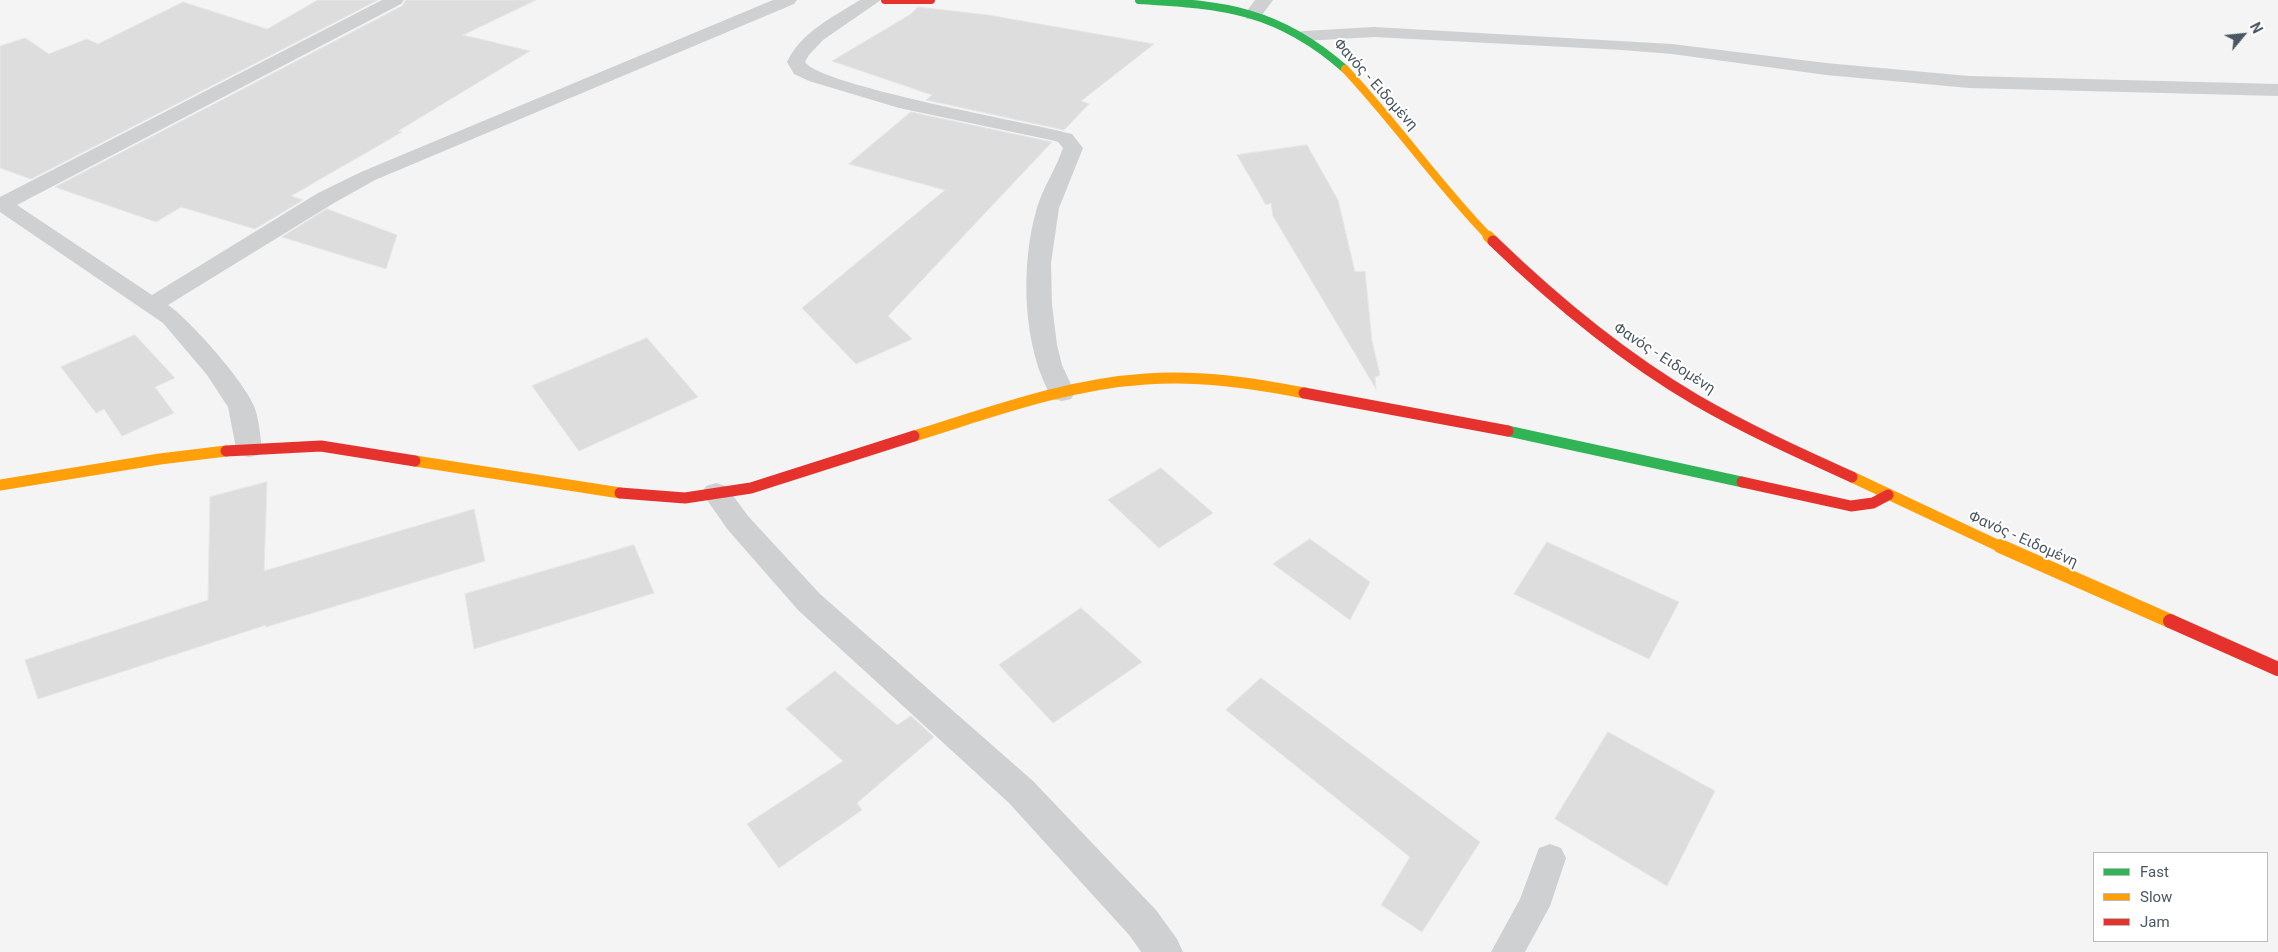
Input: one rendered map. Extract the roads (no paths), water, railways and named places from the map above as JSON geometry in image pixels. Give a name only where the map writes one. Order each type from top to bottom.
[{"type":"street","points":[[249,448],[241,406],[216,369],[171,318],[154,304],[1,205],[395,0]]},
{"type":"street","points":[[154,304],[326,198],[368,176],[788,0]]},
{"type":"street","points":[[872,0],[811,41],[798,52],[796,62],[801,70],[816,77],[906,104],[1065,138],[1073,148],[1047,210],[1041,243],[1043,336],[1049,362],[1062,393]]},
{"type":"street","points":[[885,0],[931,0]]},
{"type":"street","name":"Φανός - Ειδομένη","points":[[1139,0],[1202,6],[1253,15],[1291,28],[1316,43],[1364,92],[1446,192],[1495,246],[1548,294],[1621,352],[1679,391],[1760,434],[1888,495],[2278,669]]},
{"type":"street","points":[[1253,15],[1264,0]]},
{"type":"street","points":[[1304,36],[1374,32],[1622,45],[1672,49],[1826,69],[1970,82],[2278,90]]},
{"type":"street","points":[[0,485],[249,448],[322,446],[641,496],[685,498],[751,488],[853,454],[1062,393],[1124,381],[1201,378],[1258,384],[1535,436],[1851,506],[1873,503],[1888,495]]},
{"type":"street","points":[[716,494],[738,523],[809,602],[1021,792],[1143,923],[1164,952]]},
{"type":"lane","points":[[1507,952],[1534,906],[1550,858]]}]
